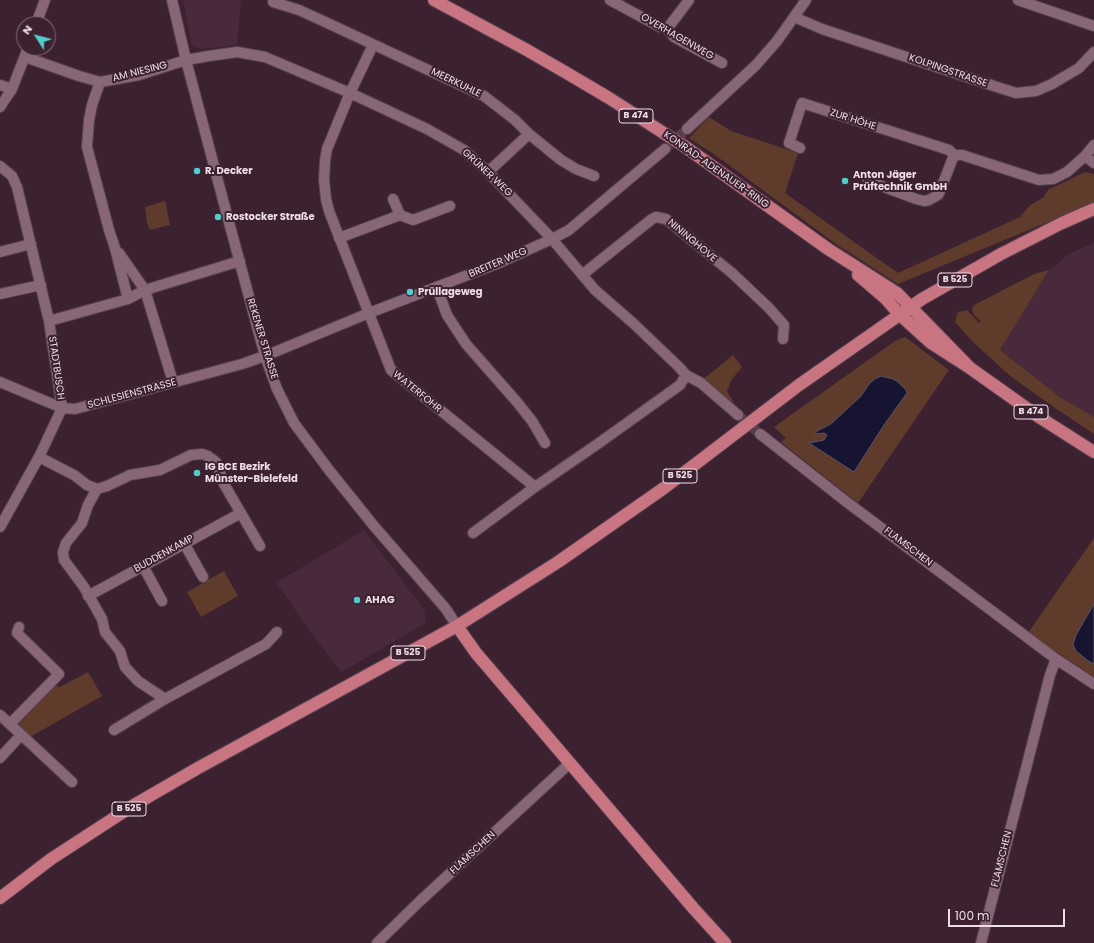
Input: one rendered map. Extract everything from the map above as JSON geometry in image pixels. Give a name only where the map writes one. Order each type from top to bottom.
[{"type":"main road","name":"KONRAD-ADENAUER-RING","points":[[434,0],[525,49],[609,98],[684,146],[828,249]]},
{"type":"main road","name":"B 525","points":[[0,898],[51,860],[153,794],[457,626],[558,562],[658,492],[799,386],[910,307],[1001,254],[1062,223],[1094,209]]},
{"type":"main road","name":"B 474","points":[[828,249],[897,293],[970,368]]},
{"type":"main road","name":"B 474","points":[[828,249],[886,299],[899,314],[932,343],[1026,408],[1094,452]]},
{"type":"main road","points":[[457,626],[476,653],[689,903],[725,943]]},
{"type":"street","points":[[39,16],[45,0]]},
{"type":"street","name":"REKENER STRASSE","points":[[172,0],[186,60],[265,356],[277,389],[294,422],[329,470],[374,526],[446,609],[457,626]]},
{"type":"street","name":"OVERHAGENWEG","points":[[610,0],[660,27],[667,29],[674,37],[722,63]]},
{"type":"street","points":[[667,29],[689,0]]},
{"type":"street","points":[[687,129],[756,65],[777,41],[806,0]]},
{"type":"street","points":[[1018,0],[1094,26]]},
{"type":"street","name":"MEERKUHLE","points":[[274,2],[317,18],[484,96],[515,120],[529,134],[561,160],[576,169],[594,176]]},
{"type":"street","name":"KOLPINGSTRASSE","points":[[794,17],[836,34],[1016,93],[1036,91],[1052,84],[1079,68],[1094,52]]},
{"type":"street","points":[[350,93],[373,45]]},
{"type":"street","name":"GRÜNER WEG","points":[[186,60],[237,52],[265,57],[350,93],[427,129],[464,150],[488,172],[552,239],[596,290],[633,323],[686,375],[701,383],[738,415]]},
{"type":"street","points":[[0,107],[12,89],[24,56]]},
{"type":"street","name":"AM NIESING","points":[[35,56],[79,76],[100,82],[139,75],[186,60]]},
{"type":"street","points":[[100,82],[92,105],[89,120],[87,147],[128,299]]},
{"type":"street","points":[[0,85],[12,89]]},
{"type":"street","name":"WATERFOHR","points":[[350,93],[327,149],[324,167],[324,187],[329,211],[391,370],[535,487]]},
{"type":"street","name":"ZUR HÖHE","points":[[800,148],[789,144],[802,103],[948,150],[954,155],[962,155],[1039,180],[1053,179],[1067,172],[1085,156],[1094,145]]},
{"type":"street","points":[[488,172],[529,134]]},
{"type":"street","name":"BREITER WEG","points":[[265,356],[368,313],[437,288],[499,263],[552,239],[569,230],[665,149]]},
{"type":"street","points":[[868,181],[916,199],[924,201],[929,200],[938,195],[954,155]]},
{"type":"street","points":[[1085,156],[1094,163]]},
{"type":"street","name":"STADTBUSCH","points":[[0,166],[7,171],[15,181],[49,321],[62,408],[38,457],[0,527]]},
{"type":"street","points":[[393,199],[400,215]]},
{"type":"street","points":[[339,238],[400,215],[413,220],[450,206]]},
{"type":"street","name":"NININGHOVE","points":[[582,275],[652,219],[661,217],[672,223],[707,254],[732,273],[769,308],[784,325],[783,339]]},
{"type":"street","points":[[0,252],[31,244]]},
{"type":"street","points":[[115,248],[145,290],[173,382]]},
{"type":"street","points":[[49,321],[128,299],[145,290],[240,261]]},
{"type":"street","points":[[0,294],[41,285]]},
{"type":"street","points":[[437,288],[447,316],[466,344],[522,408],[532,421],[545,443]]},
{"type":"street","name":"SCHLESIENSTRASSE","points":[[0,382],[62,408],[75,409],[242,364],[265,356]]},
{"type":"street","points":[[472,533],[680,384],[686,375]]},
{"type":"street","name":"FLAMSCHEN","points":[[760,434],[854,507],[1056,659],[1094,684]]},
{"type":"street","points":[[38,457],[74,475],[87,485],[97,489],[130,475],[160,470],[191,455],[202,454],[208,456],[216,462],[224,484],[260,546]]},
{"type":"street","points":[[97,489],[88,505],[82,523],[66,543],[63,552],[64,560],[84,587],[102,619],[105,632],[120,651],[125,667],[138,681],[165,699]]},
{"type":"street","name":"BUDDENKAMP","points":[[88,596],[241,513]]},
{"type":"street","points":[[184,543],[203,576]]},
{"type":"street","points":[[143,566],[162,601]]},
{"type":"street","points":[[10,724],[59,674],[17,633],[18,627]]},
{"type":"street","points":[[114,730],[165,699],[266,644],[277,632]]},
{"type":"street","name":"FLAMSCHEN","points":[[981,943],[1050,675],[1056,659]]},
{"type":"street","points":[[0,715],[72,782]]},
{"type":"street","points":[[0,758],[21,735]]},
{"type":"street","name":"FLAMSCHEN","points":[[377,943],[420,901],[570,763]]},
{"type":"shaded area","points":[[183,0],[241,0],[237,45],[201,49],[192,45]]},
{"type":"shaded area","points":[[709,117],[731,131],[798,153],[785,193],[898,273],[1020,217],[1030,205],[1043,198],[1048,190],[1085,172],[1094,174],[1094,203],[898,284],[836,244],[715,155],[689,138]]},
{"type":"shaded area","points":[[165,201],[170,225],[150,230],[147,223],[145,207]]},
{"type":"shaded area","points":[[1094,243],[1094,417],[1060,397],[1000,350],[1049,270],[1069,254]]},
{"type":"shaded area","points":[[1049,270],[1000,350],[1060,397],[1094,417],[1094,434],[1009,375],[973,342],[955,322],[958,312],[967,310],[979,323],[981,321],[974,315],[972,310],[973,306],[1034,274]]},
{"type":"shaded area","points":[[905,337],[949,370],[858,503],[781,442],[786,438],[774,427],[895,341]]},
{"type":"shaded area","points":[[733,355],[742,367],[732,379],[727,391],[734,403],[701,381]]},
{"type":"shaded area","points":[[881,376],[898,382],[907,393],[884,425],[854,472],[809,443],[824,440],[827,435],[824,433],[815,434],[817,431],[831,424],[861,396],[870,383]]},
{"type":"shaded area","points":[[364,530],[424,610],[426,619],[425,623],[422,625],[342,672],[318,642],[277,584],[281,580]]},
{"type":"shaded area","points":[[1094,538],[1094,677],[1028,633]]},
{"type":"shaded area","points":[[224,571],[238,596],[201,617],[187,592]]},
{"type":"shaded area","points":[[1094,604],[1094,664],[1076,651],[1073,644],[1076,635]]},
{"type":"shaded area","points":[[88,672],[102,696],[30,737],[17,723],[53,685],[60,687]]},
{"type":"tunnel","points":[[665,149],[687,129]]},
{"type":"tunnel","points":[[738,415],[760,434]]},
{"type":"place","name":"R. Decker","points":[[197,171]]},
{"type":"place","name":"Anton Jäger Prüftechnik GmbH","points":[[845,181]]},
{"type":"place","name":"Rostocker Straße","points":[[218,217]]},
{"type":"place","name":"Prüllageweg","points":[[410,292]]},
{"type":"place","name":"IG BCE Bezirk Münster-Bielefeld","points":[[197,473]]},
{"type":"place","name":"AHAG","points":[[357,600]]}]
